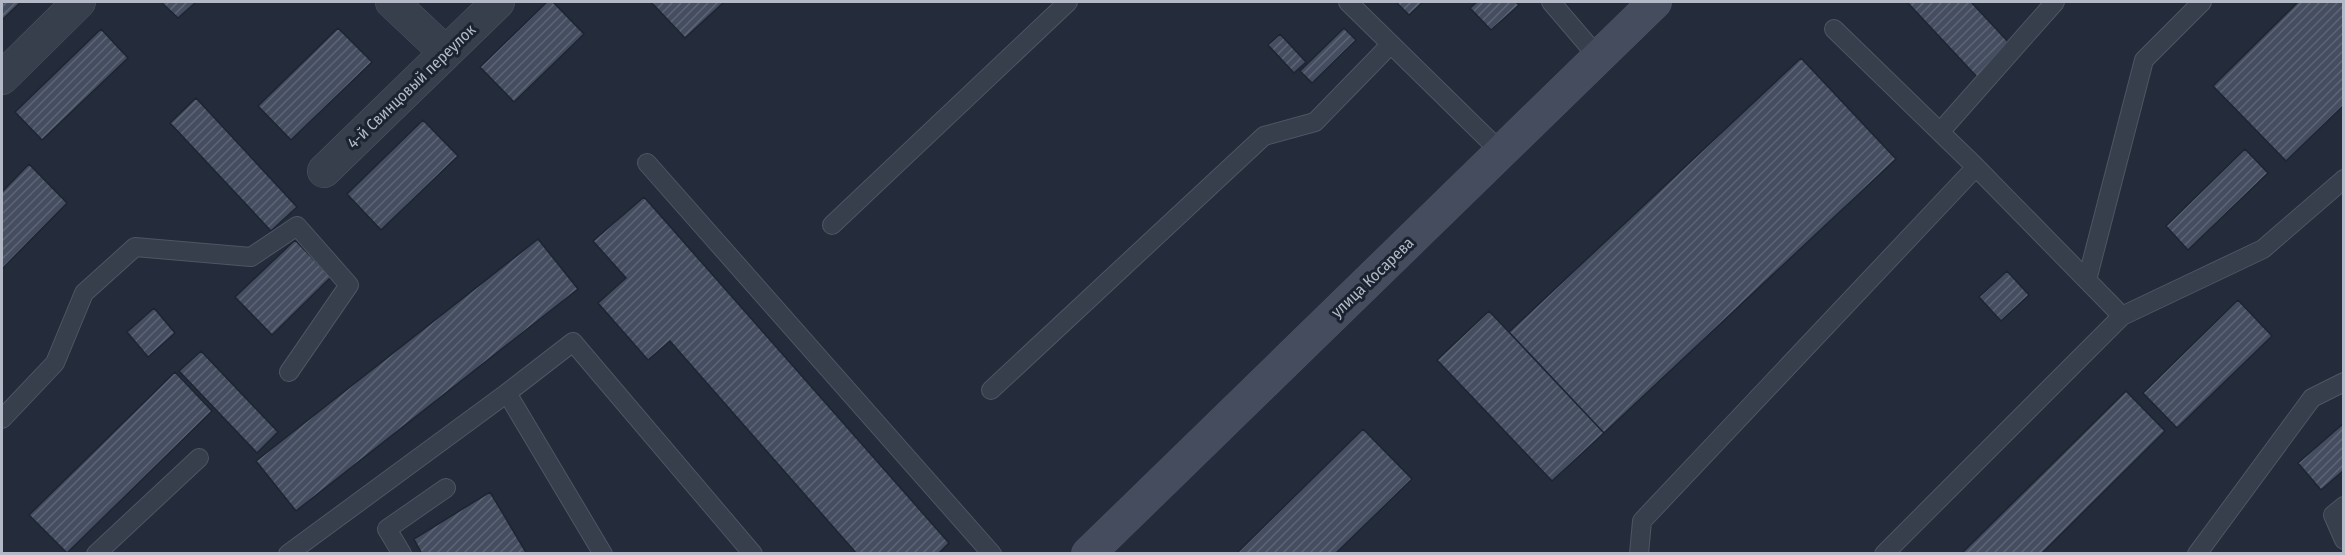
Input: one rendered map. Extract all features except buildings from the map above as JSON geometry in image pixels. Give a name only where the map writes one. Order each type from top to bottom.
[{"type":"street","points":[[2,78],[79,2]]},
{"type":"street","points":[[392,2],[445,52]]},
{"type":"street","name":"4-й Свинцовый переулок","points":[[324,171],[498,2]]},
{"type":"street","name":"улица Косарева","points":[[1089,554],[1655,2]]},
{"type":"lane","points":[[832,225],[1068,2]]},
{"type":"lane","points":[[1348,2],[1501,152]]},
{"type":"lane","points":[[1551,2],[1598,57]]},
{"type":"lane","points":[[1940,132],[2055,2]]},
{"type":"lane","points":[[2087,280],[2144,60],[2202,2]]},
{"type":"lane","points":[[1834,29],[1976,167],[2122,316]]},
{"type":"lane","points":[[991,390],[1264,136],[1315,122],[1391,44]]},
{"type":"lane","points":[[647,163],[992,554]]},
{"type":"lane","points":[[1639,554],[1642,521],[1976,167]]},
{"type":"lane","points":[[1884,554],[2122,316],[2263,249],[2343,179]]},
{"type":"lane","points":[[2,419],[55,363],[84,293],[135,248],[251,257],[297,226],[349,285],[289,372]]},
{"type":"lane","points":[[288,554],[573,342],[753,554]]},
{"type":"lane","points":[[2197,554],[2312,398],[2343,382]]},
{"type":"lane","points":[[507,393],[603,554]]},
{"type":"lane","points":[[96,554],[199,458]]},
{"type":"lane","points":[[402,554],[387,529],[446,488]]},
{"type":"lane","points":[[2343,506],[2333,515],[2343,540]]}]
